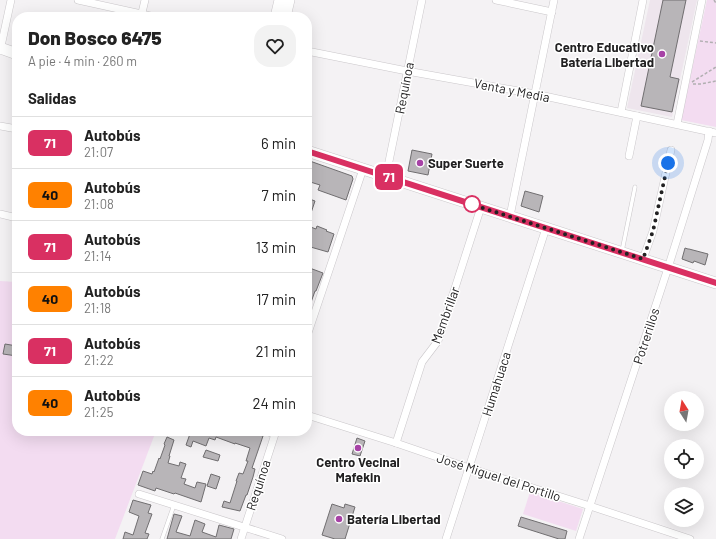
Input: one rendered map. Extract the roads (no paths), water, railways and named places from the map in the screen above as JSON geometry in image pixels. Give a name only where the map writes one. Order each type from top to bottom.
[{"type":"main road","points":[[277,12],[280,0]]},
{"type":"main road","points":[[286,12],[289,0]]},
{"type":"main road","points":[[0,49],[12,53]]},
{"type":"main road","points":[[312,153],[716,283]]},
{"type":"street","points":[[0,49],[11,0]]},
{"type":"street","points":[[78,0],[125,12]]},
{"type":"street","points":[[142,12],[144,0]]},
{"type":"street","name":"Requínoa","points":[[386,176],[422,0]]},
{"type":"street","points":[[496,0],[552,12]]},
{"type":"street","points":[[510,216],[554,0]]},
{"type":"street","points":[[621,112],[643,0]]},
{"type":"street","points":[[677,124],[702,0]]},
{"type":"street","name":"Venta y Media","points":[[312,52],[407,72],[535,94],[712,132]]},
{"type":"street","points":[[629,156],[637,116]]},
{"type":"street","points":[[0,126],[12,128]]},
{"type":"street","name":"Potrerillos","points":[[579,539],[668,268],[708,140],[712,132]]},
{"type":"street","points":[[643,259],[653,231],[671,150]]},
{"type":"street","points":[[312,321],[363,169]]},
{"type":"street","name":"Membrillar","points":[[396,443],[422,362],[438,341],[481,207]]},
{"type":"street","points":[[0,214],[12,217]]},
{"type":"street","name":"Humahuaca","points":[[446,539],[546,228]]},
{"type":"street","name":"José Miguel del Portillo","points":[[312,417],[690,539]]},
{"type":"street","name":"Requínoa","points":[[241,539],[244,526],[275,436]]},
{"type":"street","points":[[139,494],[282,539]]},
{"type":"lane","points":[[622,253],[635,187]]},
{"type":"lane","points":[[162,539],[174,505]]},
{"type":"place","name":"Centro Educativo Batería Libertad","points":[[662,54]]},
{"type":"place","name":"Super Suerte","points":[[420,163]]},
{"type":"place","name":"Centro Vecinal Mafekin","points":[[358,448]]},
{"type":"place","name":"Batería Libertad","points":[[339,519]]}]
